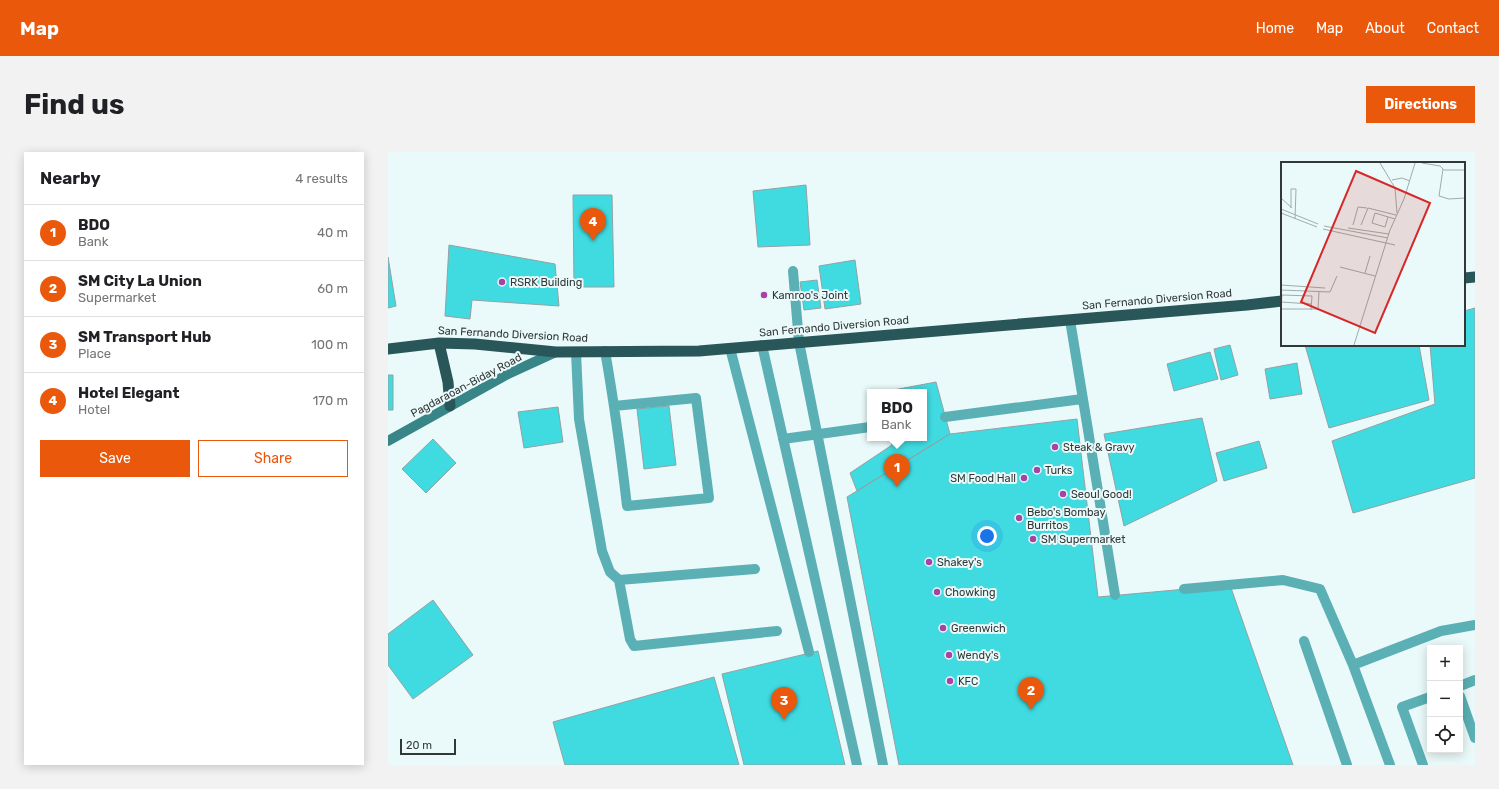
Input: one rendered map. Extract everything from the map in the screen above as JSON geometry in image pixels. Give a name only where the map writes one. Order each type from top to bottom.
[{"type":"highway","points":[[1465,278],[1475,277]]},
{"type":"highway","name":"San Fernando Diversion Road","points":[[388,349],[439,343],[476,344],[556,352],[699,351],[1240,306],[1281,301]]},
{"type":"highway","points":[[439,343],[448,382],[450,406]]},
{"type":"main road","name":"Pagdaraoan-Biday Road","points":[[388,441],[508,374],[556,352]]},
{"type":"street","points":[[794,271],[799,342],[883,765]]},
{"type":"street","points":[[1070,320],[1115,595]]},
{"type":"street","points":[[762,345],[857,765]]},
{"type":"street","points":[[730,348],[809,652]]},
{"type":"street","points":[[605,351],[628,506],[709,498],[696,398],[614,406]]},
{"type":"street","points":[[576,352],[580,418],[602,551],[610,572],[619,580],[630,639],[634,646],[777,631]]},
{"type":"street","points":[[945,417],[1082,399]]},
{"type":"street","points":[[783,439],[867,427]]},
{"type":"street","points":[[619,580],[755,569]]},
{"type":"street","points":[[1184,589],[1283,580],[1320,589],[1354,665],[1390,765]]},
{"type":"street","points":[[1354,665],[1441,631],[1475,625]]},
{"type":"street","points":[[1304,641],[1347,765]]},
{"type":"street","points":[[1463,685],[1475,680]]},
{"type":"street","points":[[1423,765],[1402,707],[1427,698]]},
{"type":"street","points":[[1463,704],[1475,738]]},
{"type":"building","points":[[806,185],[810,245],[758,247],[753,191]]},
{"type":"building","points":[[573,195],[612,195],[614,287],[574,287]]},
{"type":"building","name":"RSRK Building","points":[[449,245],[555,264],[559,306],[472,300],[470,319],[445,316]]},
{"type":"building","points":[[388,257],[396,306],[388,308]]},
{"type":"building","points":[[855,260],[861,304],[825,309],[819,266]]},
{"type":"building","points":[[817,280],[821,308],[804,310],[800,282]]},
{"type":"building","points":[[1475,308],[1475,478],[1353,513],[1332,441],[1435,404],[1430,346],[1465,346],[1465,311]]},
{"type":"building","points":[[1230,345],[1238,375],[1221,380],[1214,349]]},
{"type":"building","points":[[1305,346],[1419,346],[1429,400],[1329,428]]},
{"type":"building","points":[[1210,352],[1218,379],[1174,391],[1167,364]]},
{"type":"building","points":[[1297,363],[1302,394],[1270,399],[1265,369]]},
{"type":"building","points":[[388,375],[393,375],[393,410],[388,410]]},
{"type":"building","points":[[936,382],[950,434],[857,491],[850,473],[892,445],[891,441],[927,441],[927,389],[899,389]]},
{"type":"building","points":[[669,406],[676,465],[644,469],[637,409]]},
{"type":"building","points":[[558,407],[563,442],[524,448],[518,412]]},
{"type":"building","points":[[1202,418],[1217,481],[1124,526],[1104,434]]},
{"type":"building","points":[[1077,419],[1098,597],[1230,585],[1293,765],[899,765],[847,497],[950,434]]},
{"type":"building","points":[[433,439],[456,463],[426,493],[402,469]]},
{"type":"building","points":[[1259,441],[1267,468],[1224,481],[1216,453]]},
{"type":"building","points":[[433,600],[473,655],[413,699],[388,665],[388,634]]},
{"type":"building","points":[[818,651],[845,765],[744,765],[722,674]]},
{"type":"building","points":[[714,677],[739,765],[565,765],[553,722]]},
{"type":"place","name":"Hotel Elegant","points":[[593,241]]},
{"type":"place","name":"RSRK Building","points":[[502,282]]},
{"type":"place","name":"Kamroo's Joint","points":[[764,295]]},
{"type":"place","name":"Steak & Gravy","points":[[1055,447]]},
{"type":"place","name":"Turks","points":[[1037,470]]},
{"type":"place","name":"SM Food Hall","points":[[1024,478]]},
{"type":"place","name":"BDO","points":[[897,487]]},
{"type":"place","name":"Seoul Good!","points":[[1063,494]]},
{"type":"place","name":"Bebo's Bombay Burritos","points":[[1019,518]]},
{"type":"place","name":"SM Supermarket","points":[[1033,539]]},
{"type":"place","name":"Shakey's","points":[[929,562]]},
{"type":"place","name":"Chowking","points":[[937,592]]},
{"type":"place","name":"Greenwich","points":[[943,628]]},
{"type":"place","name":"Wendy's","points":[[949,655]]},
{"type":"place","name":"KFC","points":[[950,681]]},
{"type":"place","name":"SM City La Union","points":[[1031,710]]},
{"type":"place","name":"SM Transport Hub","points":[[784,720]]}]
